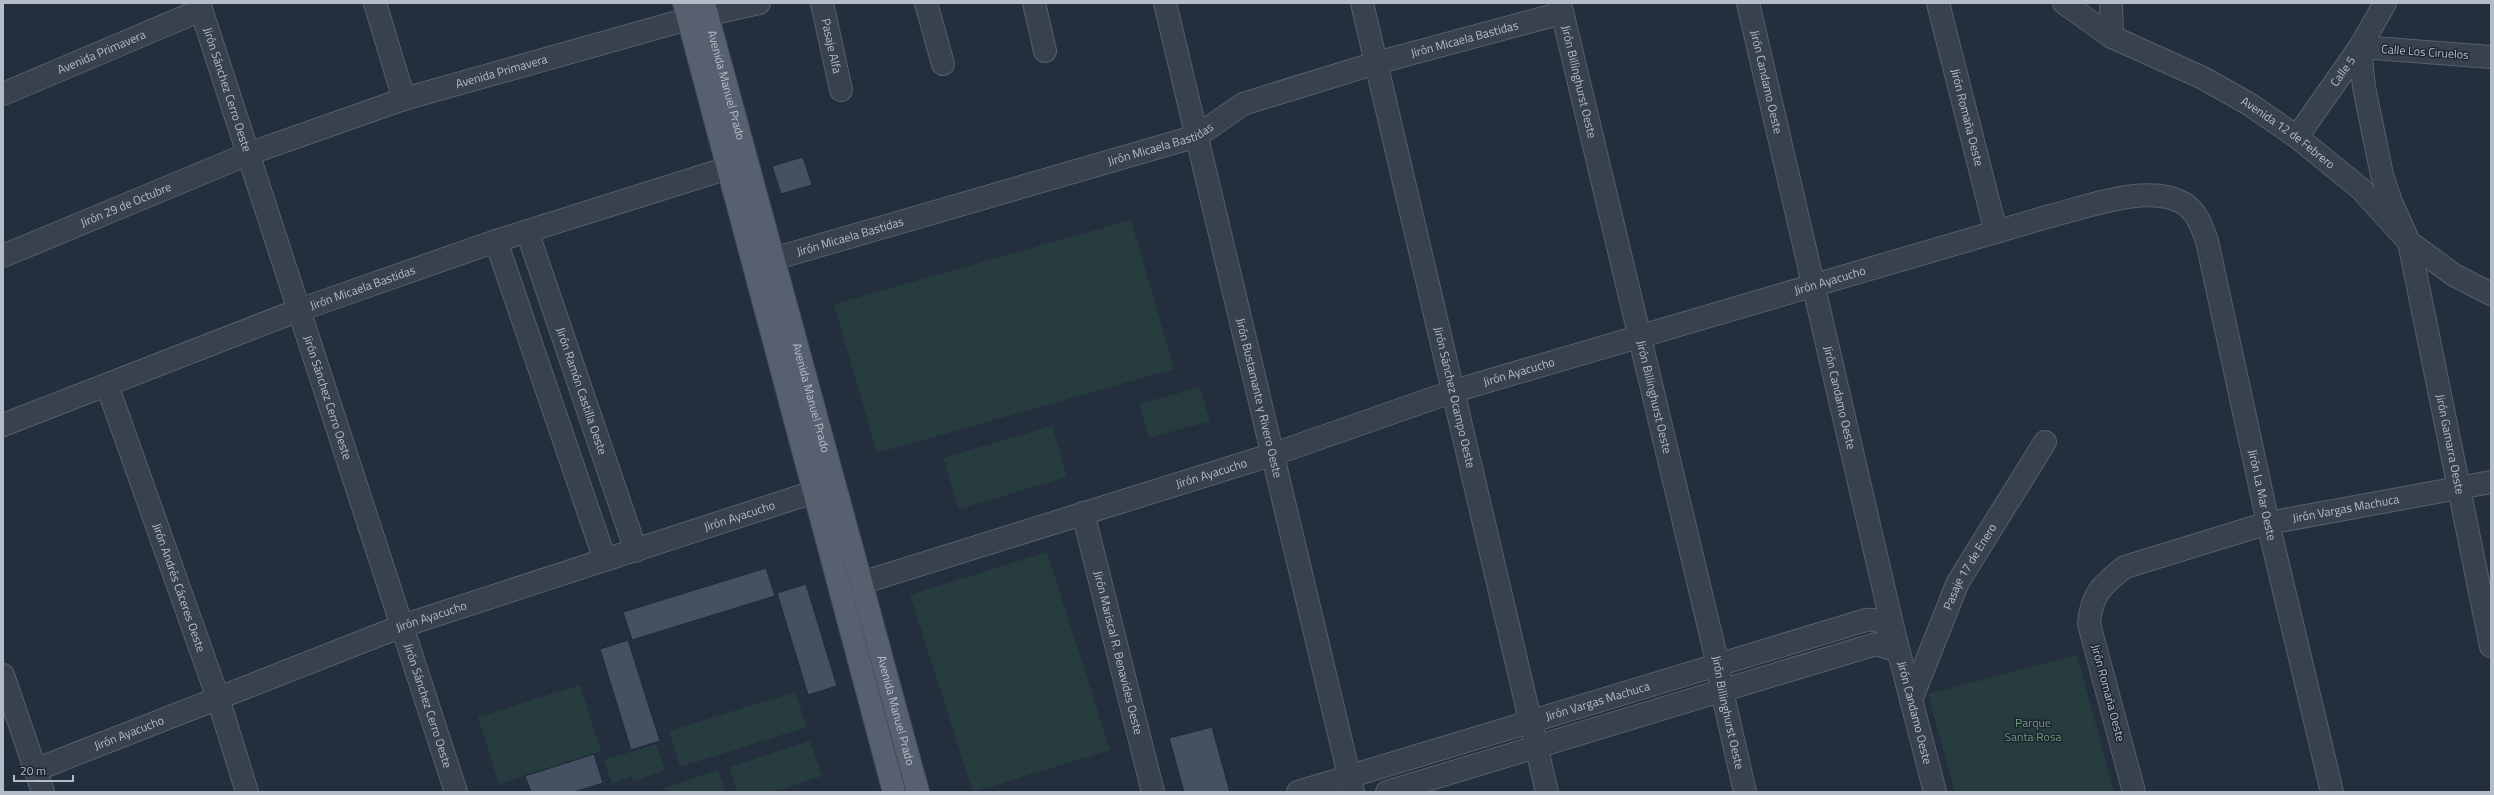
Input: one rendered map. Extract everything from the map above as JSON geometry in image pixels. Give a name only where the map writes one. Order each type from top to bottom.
[{"type":"main road","name":"Avenida Manuel Prado","points":[[696,10],[728,168],[763,262],[834,485],[918,792]]},
{"type":"main road","name":"Avenida Manuel Prado","points":[[696,10],[763,262],[814,492],[894,792]]},
{"type":"street","points":[[375,3],[404,99]]},
{"type":"street","name":"Avenida Primavera","points":[[248,154],[404,99],[696,10],[759,3]]},
{"type":"street","name":"Pasaje Alfa","points":[[822,3],[841,90]]},
{"type":"street","points":[[926,3],[943,64]]},
{"type":"street","points":[[1034,3],[1045,52]]},
{"type":"street","name":"Jirón Bustamante y Rivero Oeste","points":[[1165,3],[1352,784]]},
{"type":"street","name":"Jirón Sánchez Ocampo Oeste","points":[[1362,3],[1547,792]]},
{"type":"street","name":"Jirón Candamo Oeste","points":[[1748,3],[1894,633],[1935,792]]},
{"type":"street","name":"Jirón Romaña Oeste","points":[[1938,3],[1996,232]]},
{"type":"street","name":"Avenida 12 de Febrero","points":[[2064,3],[2112,37],[2203,78],[2249,104],[2297,137],[2361,189],[2409,242],[2454,275],[2491,294]]},
{"type":"street","points":[[2111,3],[2112,37]]},
{"type":"street","name":"Calle 5","points":[[2297,137],[2360,47],[2383,3]]},
{"type":"street","name":"Avenida Primavera","points":[[3,94],[200,6]]},
{"type":"street","name":"Jirón Sánchez Cerro Oeste","points":[[200,6],[456,792]]},
{"type":"street","name":"Jirón Micaela Bastidas","points":[[763,262],[1197,136],[1243,104],[1561,8]]},
{"type":"street","name":"Jirón Billinghurst Oeste","points":[[1561,8],[1638,338],[1718,665],[1722,691],[1745,792]]},
{"type":"street","points":[[2360,47],[2364,87],[2382,175],[2390,202],[2409,242]]},
{"type":"street","name":"Calle Los Ciruelos","points":[[2360,47],[2491,57]]},
{"type":"street","name":"Jirón 29 de Octubre","points":[[3,256],[248,154]]},
{"type":"street","name":"Jirón Micaela Bastidas","points":[[3,425],[299,310],[496,241],[728,168]]},
{"type":"street","name":"Jirón Ayacucho","points":[[861,583],[1274,454],[1454,391],[1814,287],[2050,216],[2137,195],[2161,196],[2183,203]]},
{"type":"street","name":"Jirón La Mar Oeste","points":[[2183,203],[2197,216],[2207,241],[2268,523],[2332,792]]},
{"type":"street","name":"Jirón Ramón Castilla Oeste","points":[[527,231],[636,551]]},
{"type":"street","points":[[496,241],[605,560]]},
{"type":"street","name":"Jirón Gamarra Oeste","points":[[2409,242],[2491,646]]},
{"type":"street","name":"Jirón Andrés Cáceres Oeste","points":[[107,385],[218,698],[247,792]]},
{"type":"street","name":"Pasaje 17 de Enero","points":[[1911,700],[1958,582],[2045,442]]},
{"type":"street","name":"Jirón Vargas Machuca","points":[[2096,594],[2109,579],[2125,567],[2268,523],[2491,482]]},
{"type":"street","name":"Jirón Ayacucho","points":[[35,770],[402,626],[636,551],[834,485]]},
{"type":"street","name":"Jirón Mariscal R. Benavides Oeste","points":[[1083,513],[1153,792]]},
{"type":"street","name":"Jirón Romaña Oeste","points":[[2096,594],[2090,609],[2089,624],[2134,792]]},
{"type":"street","name":"Jirón Vargas Machuca","points":[[1298,792],[1352,784],[1531,723],[1866,620],[1876,619],[1885,623],[1894,633]]},
{"type":"street","points":[[1387,792],[1876,644],[1892,649],[1899,654]]},
{"type":"street","points":[[3,675],[43,792]]},
{"type":"green space","points":[[1131,220],[1174,369],[877,453],[834,304]]},
{"type":"green space","points":[[1200,387],[1210,421],[1149,438],[1139,404]]},
{"type":"green space","points":[[1052,426],[1067,477],[959,509],[943,458]]},
{"type":"green space","points":[[1047,552],[1110,750],[973,792],[910,595]]},
{"type":"green space","name":"Parque Santa Rosa","points":[[2077,655],[2114,792],[1955,792],[1928,694]]},
{"type":"green space","points":[[580,685],[601,751],[499,784],[478,717]]},
{"type":"green space","points":[[795,692],[807,727],[680,767],[669,731]]},
{"type":"green space","points":[[810,741],[822,776],[772,792],[737,792],[729,767]]},
{"type":"green space","points":[[656,744],[665,771],[633,781],[632,776],[612,783],[604,760]]},
{"type":"green space","points":[[718,770],[726,792],[665,792],[664,788]]},
{"type":"building","points":[[803,157],[812,185],[781,194],[772,166]]},
{"type":"building","points":[[766,568],[775,596],[632,640],[623,612]]},
{"type":"building","points":[[806,584],[837,686],[808,695],[777,593]]},
{"type":"building","points":[[628,640],[660,741],[631,750],[600,649]]},
{"type":"building","points":[[1212,727],[1230,792],[1184,792],[1169,738]]},
{"type":"building","points":[[594,754],[603,783],[574,792],[531,792],[525,776]]}]
